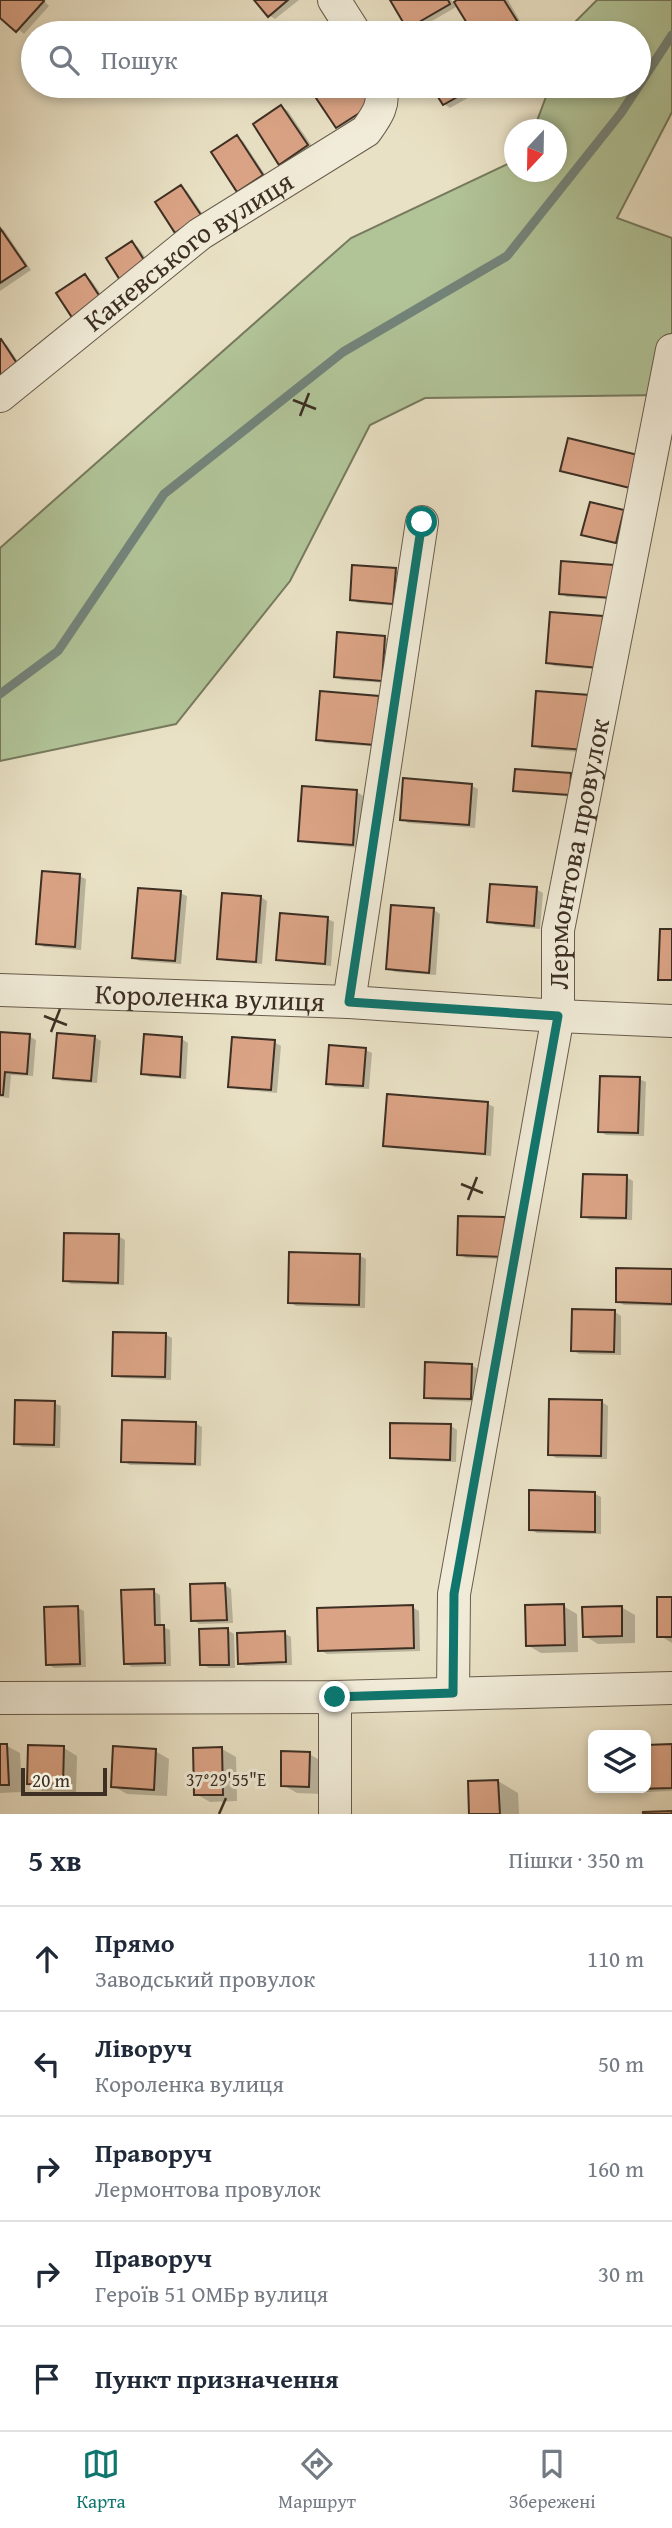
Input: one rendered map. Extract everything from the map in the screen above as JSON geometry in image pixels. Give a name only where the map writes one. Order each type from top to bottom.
[{"type":"street","points":[[334,0],[347,21]]},
{"type":"street","name":"Каневського вулиця","points":[[0,396],[200,234],[366,131],[380,98]]},
{"type":"street","name":"Лермонтова провулок","points":[[453,1693],[454,1594],[558,1016],[558,930],[672,350]]},
{"type":"street","points":[[349,1002],[422,522]]},
{"type":"street","name":"Короленка вулиця","points":[[0,990],[349,1002],[672,1021]]},
{"type":"street","points":[[0,1698],[335,1697],[672,1688]]},
{"type":"street","points":[[335,1697],[335,1814]]},
{"type":"green space","points":[[597,0],[672,0],[672,112],[617,218],[672,238],[672,350],[664,395],[425,398],[370,425],[290,581],[176,724],[0,761],[0,548],[351,238],[504,166],[504,182],[567,182],[567,119],[538,119],[546,98],[651,98],[651,21],[576,21]]},
{"type":"building","points":[[0,0],[44,1],[26,21],[21,21],[21,26],[16,32],[0,18]]},
{"type":"building","points":[[254,0],[288,0],[268,17]]},
{"type":"building","points":[[390,0],[448,0],[450,4],[421,21],[402,21]]},
{"type":"building","points":[[504,0],[517,21],[466,21],[454,2]]},
{"type":"building","points":[[316,98],[371,98],[375,103],[336,128]]},
{"type":"building","points":[[439,98],[456,98],[443,105]]},
{"type":"building","points":[[281,105],[308,145],[279,165],[253,124]]},
{"type":"building","points":[[237,135],[263,175],[237,192],[211,152]]},
{"type":"building","points":[[181,185],[201,215],[175,233],[155,202]]},
{"type":"building","points":[[0,228],[26,266],[0,283]]},
{"type":"building","points":[[132,241],[146,263],[120,280],[106,258]]},
{"type":"building","points":[[85,274],[102,300],[73,319],[56,293]]},
{"type":"building","points":[[0,340],[20,368],[0,381]]},
{"type":"building","points":[[568,438],[638,455],[630,488],[560,471]]},
{"type":"building","points":[[590,502],[624,510],[616,543],[581,535]]},
{"type":"building","points":[[561,561],[614,565],[612,598],[559,594]]},
{"type":"building","points":[[352,565],[396,568],[393,604],[350,600]]},
{"type":"building","points":[[550,612],[603,616],[599,668],[546,663]]},
{"type":"building","points":[[337,632],[385,636],[382,681],[334,677]]},
{"type":"building","points":[[320,691],[379,696],[375,745],[316,740]]},
{"type":"building","points":[[536,691],[590,695],[586,750],[532,746]]},
{"type":"building","points":[[515,769],[571,773],[570,795],[513,791]]},
{"type":"building","points":[[403,778],[472,784],[469,825],[400,820]]},
{"type":"building","points":[[302,786],[357,790],[353,845],[298,841]]},
{"type":"building","points":[[42,871],[80,874],[75,947],[36,944]]},
{"type":"building","points":[[490,884],[537,887],[534,926],[487,922]]},
{"type":"building","points":[[138,888],[181,891],[175,961],[132,958]]},
{"type":"building","points":[[222,893],[261,896],[256,962],[217,959]]},
{"type":"building","points":[[391,905],[434,908],[429,973],[386,969]]},
{"type":"building","points":[[280,913],[328,917],[325,964],[276,960]]},
{"type":"building","points":[[660,929],[672,929],[672,980],[658,980]]},
{"type":"building","points":[[0,1032],[30,1034],[27,1074],[5,1072],[3,1095],[0,1095]]},
{"type":"building","points":[[57,1033],[95,1036],[91,1081],[53,1078]]},
{"type":"building","points":[[144,1034],[182,1037],[180,1077],[141,1074]]},
{"type":"building","points":[[232,1037],[275,1040],[271,1090],[228,1087]]},
{"type":"building","points":[[329,1045],[366,1048],[363,1086],[326,1084]]},
{"type":"building","points":[[600,1076],[640,1077],[638,1133],[598,1132]]},
{"type":"building","points":[[387,1094],[488,1102],[485,1154],[383,1146]]},
{"type":"building","points":[[583,1174],[627,1175],[626,1218],[581,1217]]},
{"type":"building","points":[[458,1216],[505,1217],[504,1257],[457,1255]]},
{"type":"building","points":[[64,1233],[119,1234],[118,1283],[63,1281]]},
{"type":"building","points":[[289,1252],[360,1254],[359,1305],[288,1303]]},
{"type":"building","points":[[616,1268],[672,1269],[672,1304],[616,1302]]},
{"type":"building","points":[[572,1309],[615,1310],[614,1352],[571,1351]]},
{"type":"building","points":[[113,1332],[166,1333],[165,1377],[112,1376]]},
{"type":"building","points":[[425,1362],[472,1364],[471,1399],[424,1398]]},
{"type":"building","points":[[549,1399],[602,1400],[601,1456],[548,1455]]},
{"type":"building","points":[[15,1400],[55,1401],[54,1445],[14,1444]]},
{"type":"building","points":[[122,1420],[196,1422],[195,1464],[121,1462]]},
{"type":"building","points":[[390,1423],[451,1424],[450,1460],[390,1458]]},
{"type":"building","points":[[529,1490],[595,1492],[595,1532],[529,1530]]},
{"type":"building","points":[[225,1583],[227,1620],[191,1621],[190,1584]]},
{"type":"building","points":[[154,1589],[155,1625],[164,1625],[165,1663],[124,1664],[121,1590]]},
{"type":"building","points":[[657,1597],[672,1597],[672,1637],[657,1637]]},
{"type":"building","points":[[564,1604],[565,1645],[526,1646],[525,1605]]},
{"type":"building","points":[[413,1605],[414,1648],[318,1651],[317,1608]]},
{"type":"building","points":[[78,1606],[80,1664],[46,1665],[44,1607]]},
{"type":"building","points":[[622,1606],[622,1636],[583,1637],[582,1607]]},
{"type":"building","points":[[228,1628],[229,1665],[200,1665],[199,1629]]},
{"type":"building","points":[[285,1631],[286,1662],[238,1664],[237,1633]]},
{"type":"building","points":[[0,1744],[7,1744],[9,1785],[0,1785]]},
{"type":"building","points":[[672,1744],[672,1788],[651,1789],[651,1745]]},
{"type":"building","points":[[28,1745],[64,1746],[63,1785],[27,1784]]},
{"type":"building","points":[[113,1746],[156,1749],[154,1790],[111,1787]]},
{"type":"building","points":[[222,1747],[223,1795],[194,1795],[193,1748]]},
{"type":"building","points":[[281,1751],[310,1752],[309,1787],[281,1786]]},
{"type":"building","points":[[498,1780],[500,1814],[469,1814],[468,1781]]},
{"type":"building","points":[[672,1811],[672,1814],[643,1814],[643,1812]]},
{"type":"waterway","points":[[651,67],[672,35]]},
{"type":"waterway","points":[[0,694],[58,651],[164,494],[343,352],[507,256],[631,98]]},
{"type":"route","points":[[335,1697],[453,1693],[454,1594],[558,1016],[349,1002],[422,522]]}]
